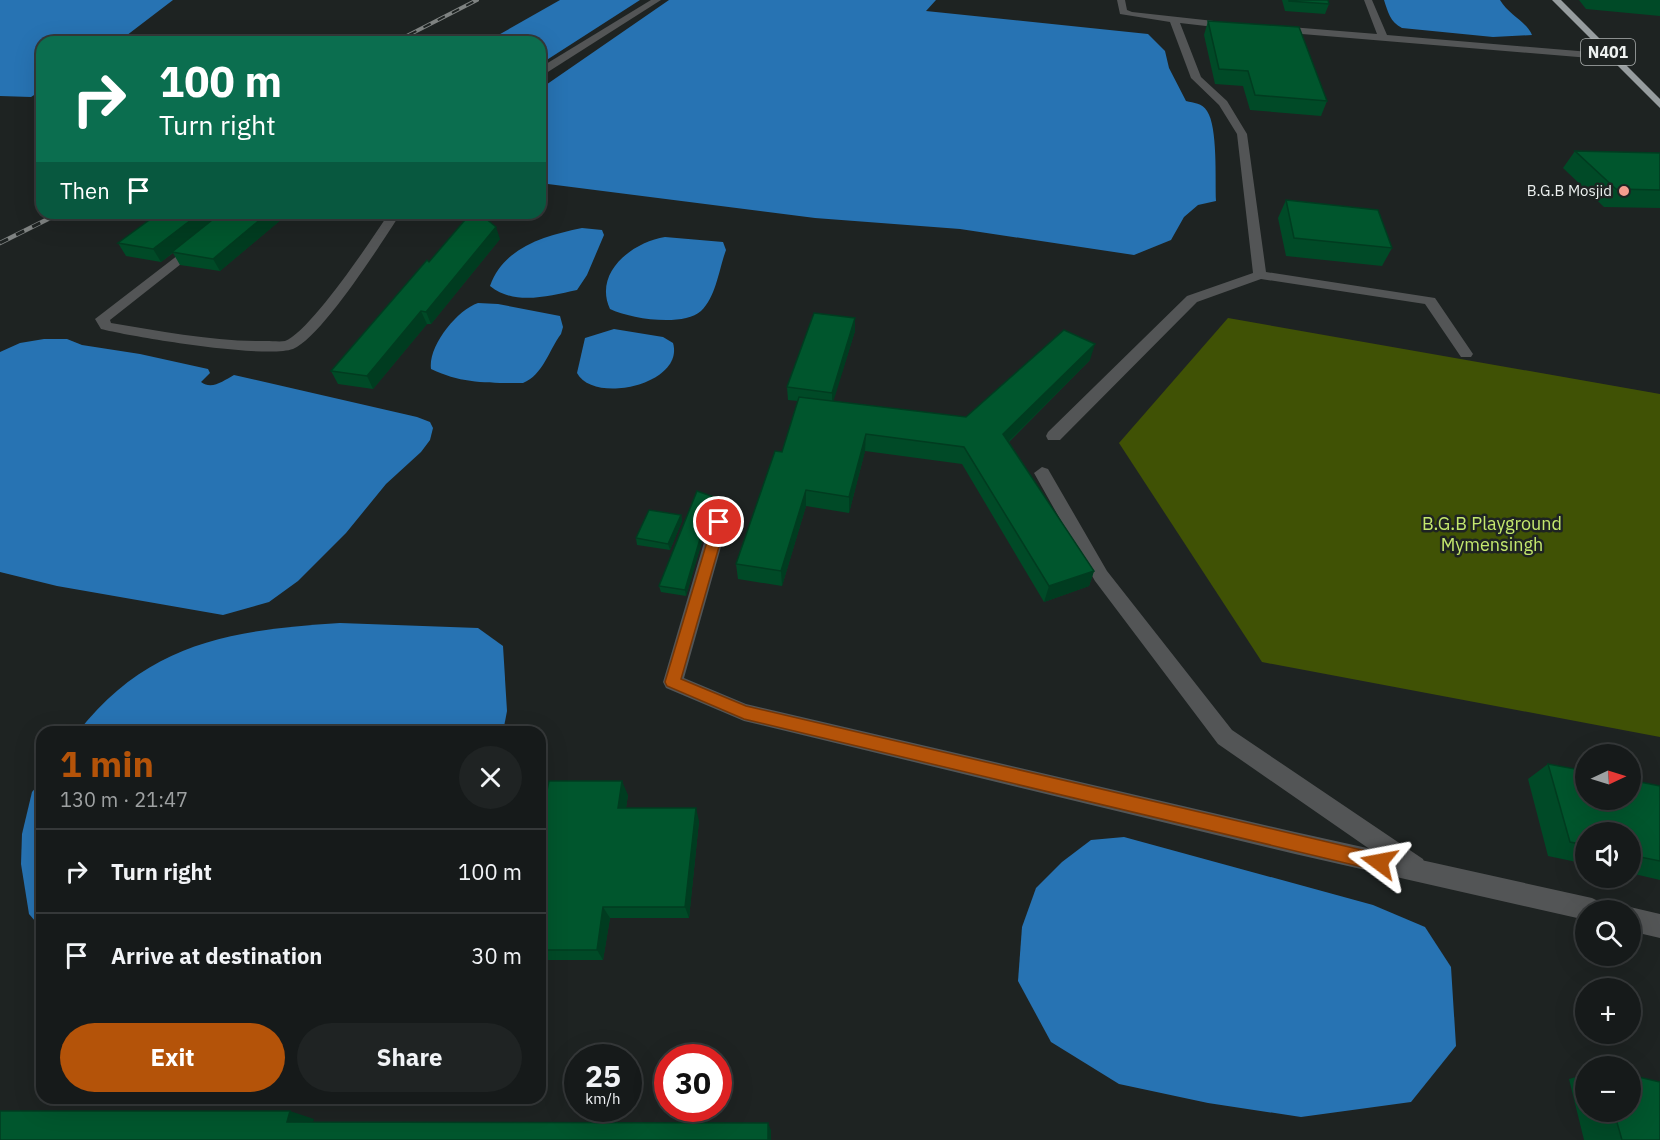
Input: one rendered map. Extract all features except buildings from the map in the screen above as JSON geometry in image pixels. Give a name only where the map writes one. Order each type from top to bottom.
[{"type":"highway","name":"N401","points":[[1556,0],[1660,105]]},
{"type":"street","points":[[546,69],[657,0]]},
{"type":"street","points":[[1121,0],[1123,12],[1131,15],[1176,22],[1245,27]]},
{"type":"street","points":[[1368,0],[1383,37]]},
{"type":"street","points":[[1176,22],[1196,78],[1223,104],[1242,134],[1260,275]]},
{"type":"street","points":[[1268,29],[1614,57]]},
{"type":"street","points":[[204,239],[102,319],[106,326],[198,341],[251,346],[289,345],[313,324],[363,263],[391,219]]},
{"type":"street","points":[[1054,436],[1192,299],[1260,275],[1430,302],[1466,354]]},
{"type":"street","points":[[1042,473],[1101,576],[1225,737],[1422,872]]},
{"type":"street","points":[[719,522],[673,682],[744,712],[1575,906]]},
{"type":"street","points":[[1641,922],[1660,926]]},
{"type":"green space","name":"B.G.B Playground Mymensingh","points":[[1228,318],[1660,394],[1660,737],[1262,662],[1119,443]]},
{"type":"water","points":[[0,0],[173,0],[126,36],[36,36],[36,94],[31,97],[0,96]]},
{"type":"water","points":[[560,0],[640,0],[546,60],[546,36],[497,36]]},
{"type":"water","points":[[669,0],[936,0],[926,11],[1148,34],[1165,51],[1169,68],[1186,101],[1203,106],[1211,119],[1216,168],[1216,201],[1198,205],[1184,217],[1171,240],[1134,255],[960,229],[815,218],[546,184],[546,85]]},
{"type":"water","points":[[1384,0],[1500,0],[1530,30],[1532,35],[1493,37],[1402,28],[1392,20]]},
{"type":"water","points":[[582,228],[602,230],[604,235],[587,275],[577,290],[543,297],[521,298],[510,296],[490,286],[496,273],[505,262],[527,245]]},
{"type":"water","points":[[665,237],[723,242],[726,250],[714,291],[706,305],[693,316],[670,320],[631,316],[610,309],[606,295],[611,271],[629,252],[653,240]]},
{"type":"water","points":[[478,303],[498,304],[560,316],[563,327],[561,334],[541,368],[530,379],[523,383],[476,382],[454,378],[431,369],[434,350],[445,330],[461,313]]},
{"type":"water","points":[[614,329],[663,337],[673,343],[673,357],[665,369],[652,379],[636,385],[601,388],[586,383],[577,373],[585,338]]},
{"type":"water","points":[[44,339],[67,339],[82,345],[140,354],[208,369],[210,373],[201,382],[209,385],[218,384],[234,375],[417,417],[430,422],[433,428],[430,440],[421,452],[386,484],[346,533],[298,581],[269,602],[223,615],[57,586],[0,572],[0,352],[20,343]]},
{"type":"water","points":[[340,623],[478,628],[503,646],[507,711],[504,726],[83,726],[105,702],[133,678],[163,660],[195,646],[229,637],[301,626]]},
{"type":"water","points":[[36,787],[36,922],[29,914],[21,864],[22,834],[32,792]]},
{"type":"water","points":[[1124,837],[1373,905],[1425,927],[1451,967],[1456,1046],[1411,1102],[1301,1117],[1208,1103],[1119,1084],[1051,1042],[1018,981],[1022,927],[1036,888],[1062,862],[1091,840]]},
{"type":"railway","points":[[407,36],[477,0]]},
{"type":"railway","points":[[0,243],[48,219]]},
{"type":"place","name":"B.G.B Mosjid","points":[[1624,191]]},
{"type":"route","points":[[719,522],[673,682],[744,712],[1379,862]]}]
